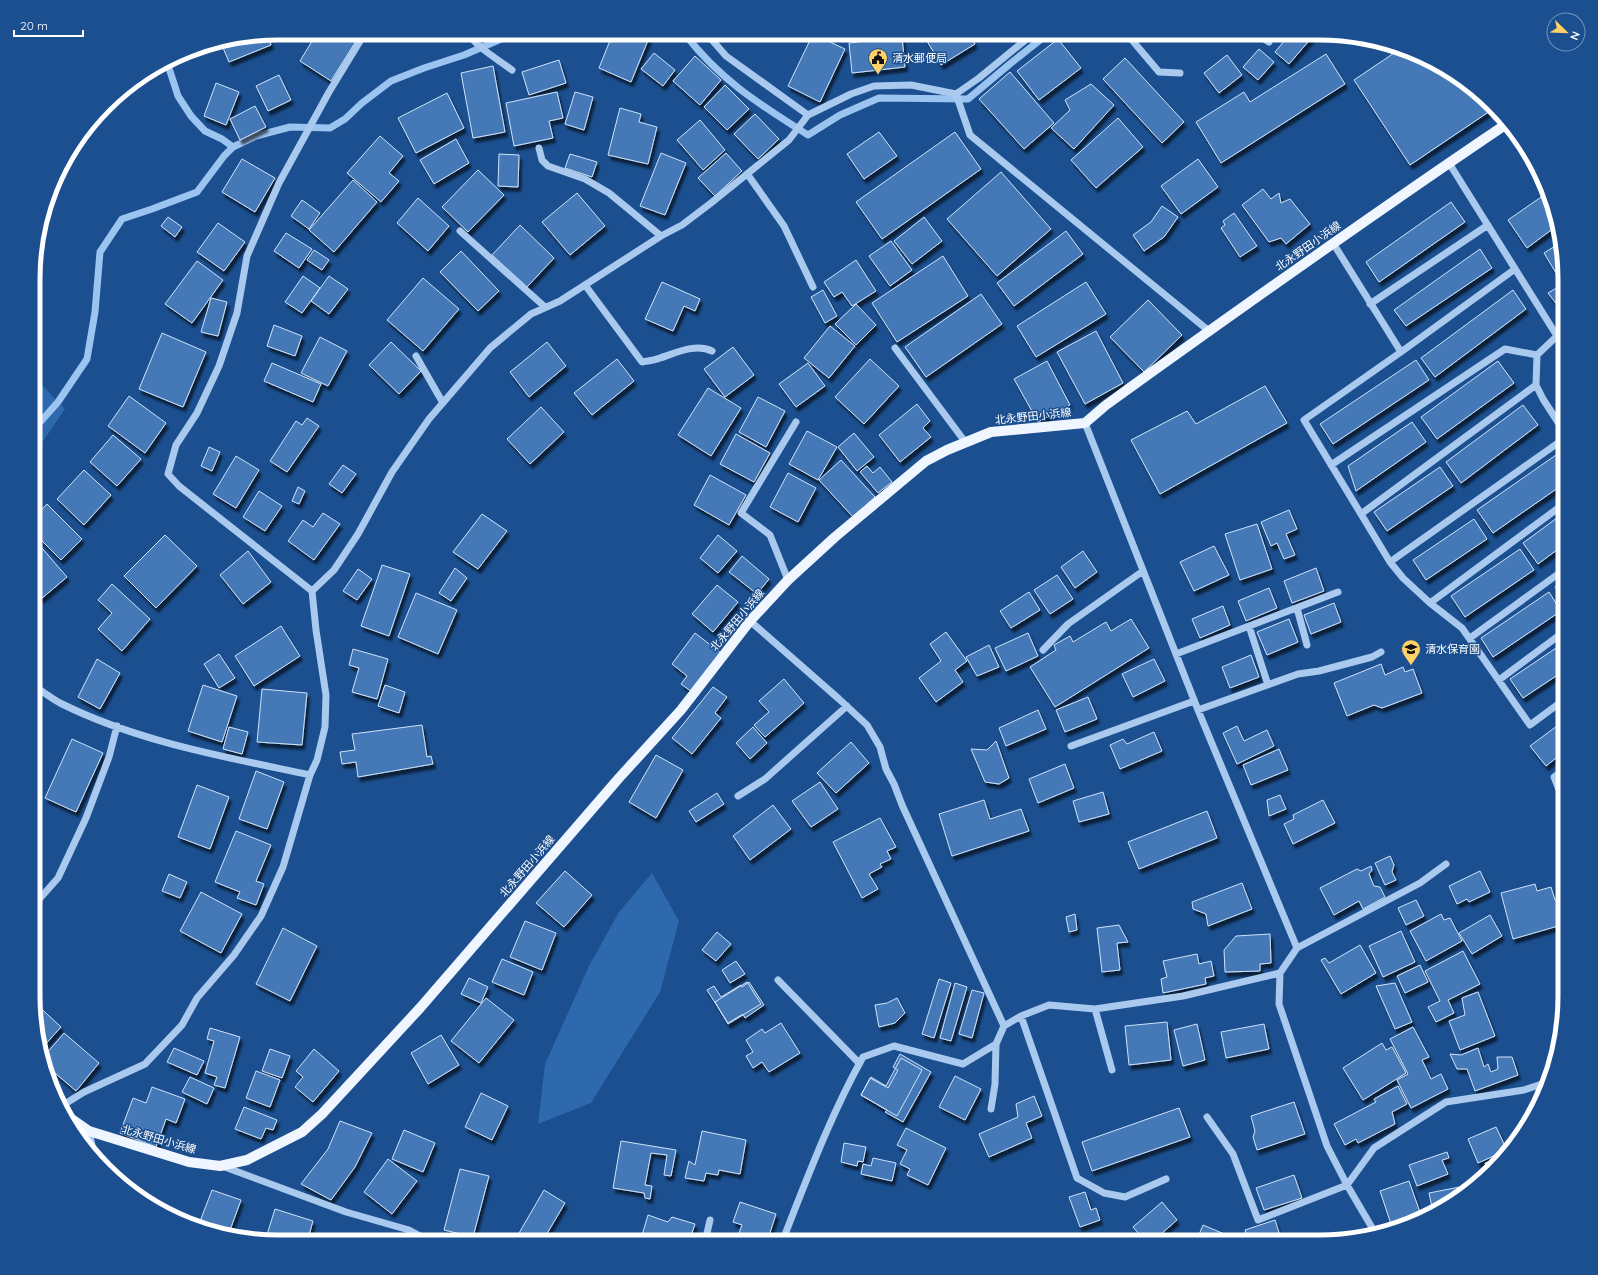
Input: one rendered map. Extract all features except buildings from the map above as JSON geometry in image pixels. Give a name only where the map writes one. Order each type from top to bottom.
[{"type":"main road","name":"北永野田小浜線","points":[[75,1120],[89,1131],[167,1156],[189,1162],[220,1166],[247,1160],[302,1132],[322,1114],[420,1008],[619,778],[681,710],[750,621],[788,580],[835,537],[926,461],[991,432],[1085,423],[1106,405],[1333,243],[1503,126]]},
{"type":"street","points":[[66,1103],[84,1092],[145,1064],[182,1025],[197,998],[234,954],[261,916],[283,867],[310,775],[317,760],[325,727],[326,695],[316,630],[312,591],[179,486],[168,474],[176,445],[197,413],[218,366],[237,313],[247,256],[279,183],[316,115],[361,40]]},
{"type":"street","points":[[474,40],[512,70]]},
{"type":"street","points":[[712,40],[726,56],[808,115]]},
{"type":"street","points":[[312,591],[334,570],[358,534],[392,472],[429,419],[490,348],[531,314],[560,301],[661,236],[682,225],[789,140],[808,115],[851,94],[874,86],[911,85],[956,94],[979,78],[1025,40]]},
{"type":"street","points":[[1132,40],[1159,72],[1180,73]]},
{"type":"street","points":[[1266,40],[1269,42]]},
{"type":"street","points":[[956,94],[970,135],[1209,331]]},
{"type":"street","points":[[540,148],[542,160],[548,166],[584,179],[609,193],[661,236]]},
{"type":"street","points":[[1449,163],[1557,336],[1537,355],[1536,385],[1542,399],[1558,423]]},
{"type":"street","points":[[748,174],[784,226],[814,287]]},
{"type":"street","points":[[1370,304],[1488,225]]},
{"type":"street","points":[[460,231],[545,308]]},
{"type":"street","points":[[1333,243],[1401,352]]},
{"type":"street","points":[[1515,269],[1304,420],[1390,562],[1403,578],[1430,603],[1462,628],[1530,725],[1558,704]]},
{"type":"street","points":[[585,285],[642,362],[659,359],[680,350],[706,348],[712,351]]},
{"type":"street","points":[[895,348],[966,443]]},
{"type":"street","points":[[1332,465],[1505,349],[1537,355]]},
{"type":"street","points":[[416,356],[443,403]]},
{"type":"street","points":[[1361,514],[1536,385]]},
{"type":"street","points":[[788,580],[770,535],[741,513],[796,422]]},
{"type":"street","points":[[1085,423],[1194,701],[1297,948]]},
{"type":"street","points":[[1390,562],[1558,443]]},
{"type":"street","points":[[1430,603],[1558,508]]},
{"type":"street","points":[[1043,650],[1068,624],[1143,571]]},
{"type":"street","points":[[1470,638],[1558,574]]},
{"type":"street","points":[[1176,654],[1338,592]]},
{"type":"street","points":[[1297,608],[1308,646]]},
{"type":"street","points":[[750,621],[867,725],[880,747],[886,769],[1004,1026]]},
{"type":"street","points":[[1249,626],[1268,685]]},
{"type":"street","points":[[1499,680],[1558,636]]},
{"type":"street","points":[[1198,710],[1298,674],[1320,671],[1372,657],[1381,652]]},
{"type":"street","points":[[40,690],[58,702],[117,726],[157,740],[310,775]]},
{"type":"street","points":[[1071,746],[1194,701]]},
{"type":"street","points":[[738,796],[765,779],[847,706]]},
{"type":"street","points":[[40,898],[58,878],[80,831],[109,757],[117,726]]},
{"type":"street","points":[[1558,774],[1554,777],[1558,787]]},
{"type":"street","points":[[1373,1229],[1347,1185],[1327,1146],[1279,1004],[1280,973],[1297,948],[1420,883],[1446,864]]},
{"type":"street","points":[[991,1109],[995,1084],[996,1044],[1004,1026],[1021,1016],[1050,1005],[1095,1009],[1184,996],[1280,973]]},
{"type":"street","points":[[778,980],[859,1063]]},
{"type":"street","points":[[1095,1009],[1112,1070]]},
{"type":"street","points":[[1021,1016],[1077,1178],[1104,1193],[1126,1197],[1166,1179]]},
{"type":"street","points":[[785,1235],[812,1165],[863,1057],[894,1046],[963,1064],[996,1044]]},
{"type":"street","points":[[1207,1117],[1233,1154],[1258,1220],[1347,1185],[1374,1148],[1446,1102],[1524,1090],[1541,1084]]},
{"type":"street","points":[[89,1131],[92,1145]]},
{"type":"street","points":[[220,1166],[346,1212],[410,1230],[419,1235]]},
{"type":"street","points":[[707,1235],[710,1220]]},
{"type":"shaded area","points":[[40,383],[65,409],[40,446]]},
{"type":"shaded area","points":[[652,873],[679,921],[660,992],[591,1103],[538,1124],[545,1064],[589,966],[619,912]]},
{"type":"waterway","points":[[40,422],[58,402],[87,359],[95,312],[100,252],[122,219],[197,192],[224,156],[233,147],[256,136],[290,127],[330,128],[345,119],[362,103],[391,81],[464,55],[499,40]]},
{"type":"waterway","points":[[690,40],[712,65],[727,78],[757,102],[808,135],[840,115],[879,98],[968,99],[1040,40]]},
{"type":"waterway","points":[[169,67],[178,96],[191,116],[205,131],[222,139],[233,147]]},
{"type":"place","name":"清水郵便局","points":[[878,75]]},
{"type":"place","name":"清水保育園","points":[[1411,666]]}]
